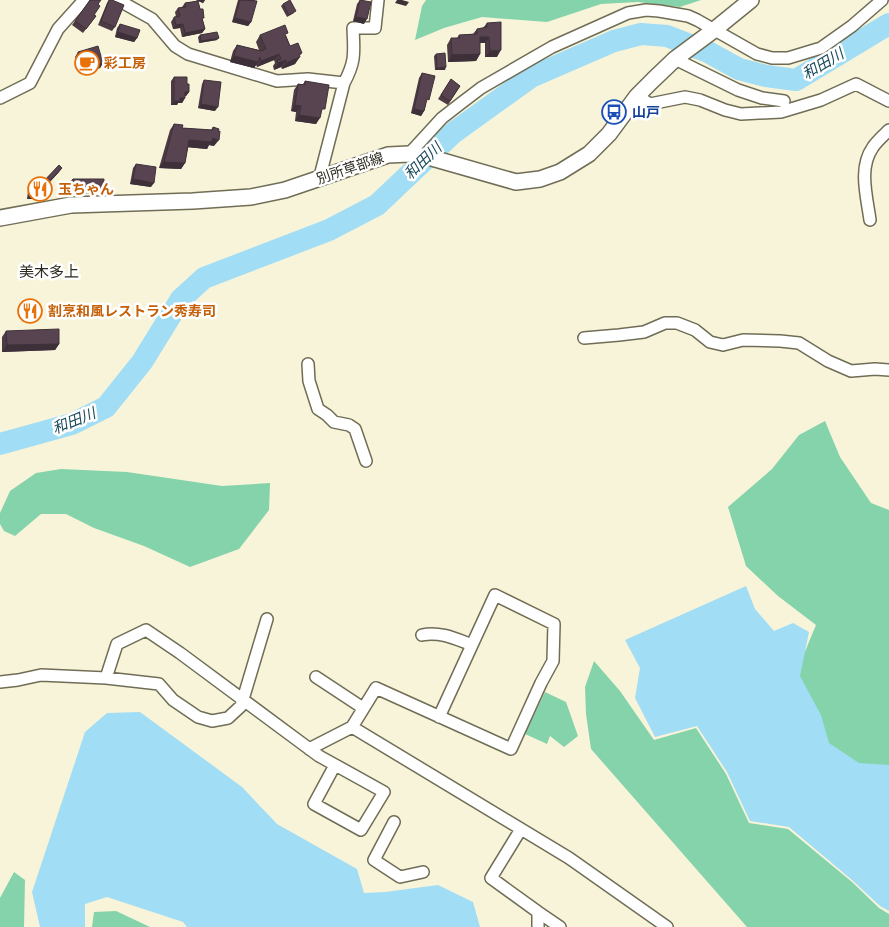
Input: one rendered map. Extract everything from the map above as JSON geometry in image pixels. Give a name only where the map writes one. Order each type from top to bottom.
[{"type":"main road","name":"別所草部線","points":[[0,218],[71,205],[251,198],[319,180],[388,155],[412,154],[432,158],[516,182],[540,179],[560,172],[589,154],[609,134],[637,96],[653,80],[677,58],[750,0]]},
{"type":"street","points":[[0,98],[30,83],[58,29],[84,0]]},
{"type":"street","points":[[118,0],[152,19],[175,46],[188,54],[277,81],[308,79],[344,83]]},
{"type":"street","points":[[319,180],[344,83],[351,71],[354,57],[353,28],[374,28],[378,0]]},
{"type":"street","points":[[412,154],[442,118],[481,88],[552,47],[628,13],[646,10],[688,16],[712,31],[757,54],[772,58],[788,58],[821,48],[852,26],[882,0]]},
{"type":"street","points":[[677,58],[738,90],[762,98],[784,101]]},
{"type":"street","points":[[637,96],[650,104],[685,97],[741,114],[781,112],[821,100],[856,84],[889,101]]},
{"type":"street","points":[[870,220],[864,184],[866,164],[872,147],[889,130]]},
{"type":"street","points":[[584,338],[644,332],[665,323],[677,323],[695,330],[710,342],[722,345],[743,340],[799,343],[828,361],[851,371],[889,370]]},
{"type":"street","points":[[308,364],[309,381],[318,408],[334,422],[355,428],[366,461]]},
{"type":"street","points":[[309,749],[352,727],[376,688],[439,717],[511,749],[541,682],[553,661],[554,624],[495,595],[439,717]]},
{"type":"street","points":[[0,682],[41,675],[106,678],[159,684],[173,700],[198,717],[212,721],[228,718],[242,706],[267,619]]},
{"type":"street","points":[[106,678],[117,644],[146,630],[309,749],[384,792],[361,830],[314,804],[335,765]]},
{"type":"street","points":[[422,635],[448,635],[472,646]]},
{"type":"street","points":[[316,677],[363,708]]},
{"type":"street","points":[[352,727],[569,858],[667,927]]},
{"type":"street","points":[[394,822],[374,860],[400,877],[423,872]]},
{"type":"street","points":[[521,829],[491,878],[560,927]]},
{"type":"street","points":[[538,912],[538,927]]},
{"type":"green space","points":[[426,0],[701,0],[680,7],[638,2],[601,4],[547,22],[482,17],[444,28],[415,40],[422,6]]},
{"type":"green space","points":[[825,421],[840,457],[871,503],[889,510],[889,770],[850,769],[819,740],[794,678],[816,625],[778,596],[746,566],[728,507],[772,469],[799,435]]},
{"type":"green space","points":[[61,469],[127,472],[222,486],[270,483],[269,510],[239,549],[190,567],[144,546],[94,528],[66,514],[41,514],[15,536],[4,531],[0,524],[0,513],[10,491],[36,473]]},
{"type":"green space","points":[[594,661],[620,691],[654,740],[696,728],[726,774],[749,823],[788,829],[852,882],[879,908],[889,914],[889,927],[747,927],[591,749],[586,714],[585,687]]},
{"type":"green space","points":[[545,692],[566,702],[578,736],[564,747],[550,736],[547,744],[525,734]]},
{"type":"green space","points":[[14,872],[25,880],[24,927],[0,927],[0,898]]},
{"type":"green space","points":[[116,911],[150,927],[92,927],[94,912]]},
{"type":"water","points":[[746,586],[755,609],[774,631],[793,623],[809,632],[800,676],[821,715],[829,743],[859,763],[889,765],[889,911],[880,906],[789,827],[750,821],[727,772],[697,726],[655,737],[635,698],[640,668],[625,640]]},
{"type":"water","points":[[140,712],[242,787],[277,824],[357,869],[364,893],[438,885],[473,902],[480,927],[187,927],[183,922],[107,897],[85,904],[85,927],[40,927],[32,892],[85,732],[107,713]]},
{"type":"building","points":[[90,0],[101,0],[98,4],[100,6],[94,15],[96,16],[86,29],[75,21]]},
{"type":"building","points":[[109,0],[124,5],[115,27],[101,21]]},
{"type":"building","points":[[240,0],[257,1],[251,22],[235,18]]},
{"type":"building","points":[[290,0],[296,11],[289,15],[283,4]]},
{"type":"building","points":[[360,0],[371,2],[367,19],[356,17]]},
{"type":"building","points":[[198,1],[200,9],[203,9],[204,18],[202,18],[205,29],[185,33],[183,24],[176,25],[174,17],[180,16],[178,8],[186,7],[185,3]]},
{"type":"building","points":[[501,22],[501,50],[490,51],[489,37],[480,37],[480,54],[452,55],[451,38],[460,38],[459,35],[477,34],[477,29],[487,27],[487,23]]},
{"type":"building","points":[[120,24],[140,30],[137,38],[118,32]]},
{"type":"building","points":[[285,25],[288,33],[285,34],[290,46],[298,43],[302,53],[299,54],[300,57],[286,63],[286,60],[278,63],[277,60],[281,59],[279,54],[261,61],[260,57],[258,62],[234,56],[237,45],[261,51],[266,49],[260,35]]},
{"type":"building","points":[[217,32],[219,38],[201,41],[200,35]]},
{"type":"building","points":[[98,46],[103,63],[83,70],[78,52]]},
{"type":"building","points":[[445,53],[446,67],[437,68],[436,54]]},
{"type":"building","points":[[422,73],[435,76],[424,111],[414,109]]},
{"type":"building","points":[[174,77],[187,77],[187,84],[189,84],[189,92],[185,92],[185,98],[180,98],[180,101],[174,101]]},
{"type":"building","points":[[451,79],[460,86],[450,101],[441,95]]},
{"type":"building","points":[[204,80],[221,82],[218,107],[201,104]]},
{"type":"building","points":[[305,81],[329,85],[325,109],[322,109],[320,118],[299,115],[301,106],[295,105],[298,84],[305,85]]},
{"type":"building","points":[[174,124],[183,125],[182,128],[213,130],[213,127],[219,129],[219,140],[213,138],[211,142],[189,140],[185,163],[164,162]]},
{"type":"building","points":[[136,164],[156,167],[154,183],[133,179]]},
{"type":"building","points":[[59,165],[62,168],[37,195],[30,195],[31,186],[42,183]]},
{"type":"building","points":[[73,179],[104,179],[104,189],[62,190]]},
{"type":"building","points":[[59,329],[59,344],[7,345],[6,331]]},
{"type":"waterway","name":"和田川","points":[[0,444],[72,424],[106,407],[142,362],[181,299],[204,278],[329,230],[377,205],[453,133],[531,77],[614,41],[641,34],[667,36],[708,52],[739,69],[766,76],[796,80],[889,24]]},
{"type":"place","name":"彩工房","points":[[87,63]]},
{"type":"place","name":"山戸","points":[[614,112]]},
{"type":"place","name":"玉ちゃん","points":[[40,189]]},
{"type":"place","name":"割烹和風レストラン秀寿司","points":[[30,311]]},
{"type":"district","name":"美木多上","points":[[49,272]]}]
